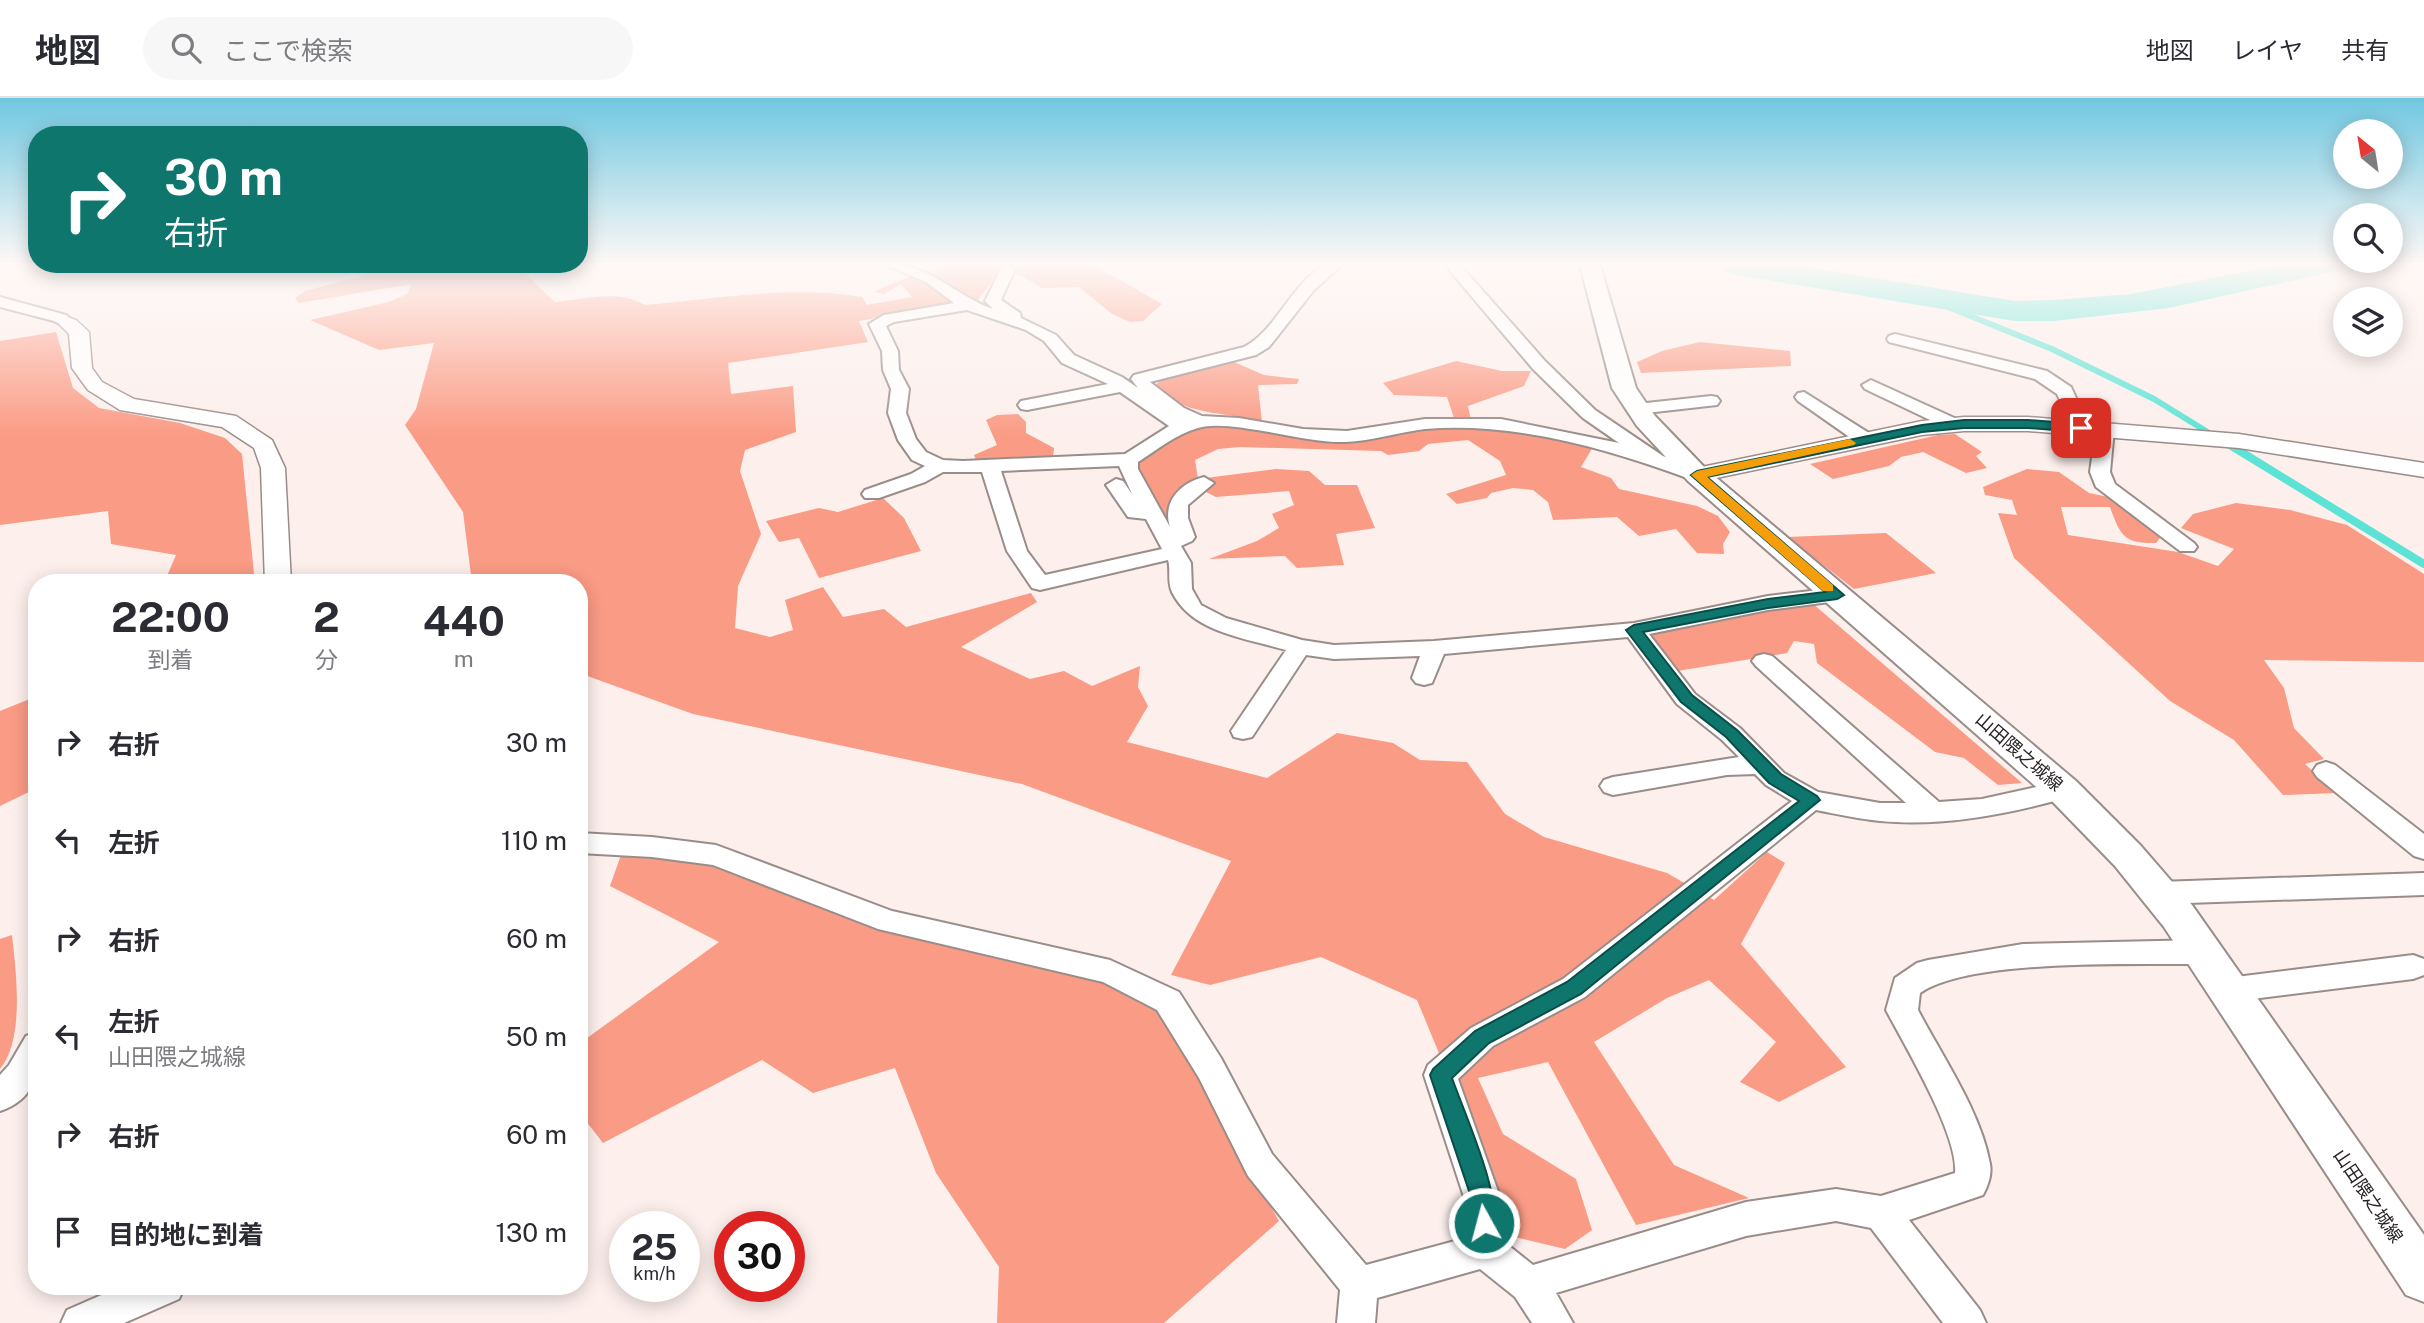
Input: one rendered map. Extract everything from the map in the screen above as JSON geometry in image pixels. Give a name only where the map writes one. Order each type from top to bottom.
[{"type":"main road","name":"山田隈之城線","points":[[1605,322],[1623,388],[1637,409],[1697,475],[2063,790],[2128,856],[2203,953],[2419,1265]]},
{"type":"street","points":[[66,322],[79,332],[82,368],[95,386],[128,405],[228,421],[264,445],[273,468],[278,574]]},
{"type":"street","points":[[881,322],[877,324],[890,351],[891,370],[900,389],[897,413],[907,440],[919,456],[939,466],[1129,460],[1190,424],[1239,423],[1303,435],[1347,437],[1425,424],[1501,424],[1593,441],[1697,475],[1865,439],[1955,425],[2028,424],[2239,441],[2424,470]]},
{"type":"street","points":[[1018,322],[1032,327]]},
{"type":"street","points":[[1025,322],[1050,338],[1068,359],[1190,424]]},
{"type":"street","points":[[1140,379],[1250,351],[1263,344],[1281,322]]},
{"type":"street","points":[[1502,322],[1539,365],[1589,414],[1656,460]]},
{"type":"street","points":[[1895,339],[2041,375],[2066,391],[2081,428]]},
{"type":"street","points":[[1096,354],[1095,359],[1101,363],[1140,379],[1147,389],[1190,424]]},
{"type":"street","points":[[1871,384],[1955,425]]},
{"type":"street","points":[[1027,405],[1122,386]]},
{"type":"street","points":[[1804,397],[1865,439]]},
{"type":"street","points":[[1637,409],[1711,401]]},
{"type":"street","points":[[2105,429],[2100,472],[2106,487],[2187,547]]},
{"type":"street","points":[[1129,460],[1128,470],[1180,563],[1181,589],[1193,609],[1218,623],[1300,647],[1334,652],[1434,649],[1634,630],[1768,603],[1837,595]]},
{"type":"street","points":[[872,494],[918,478],[939,466]]},
{"type":"street","points":[[990,466],[1017,551],[1040,583],[1171,547],[1185,537],[1175,518],[1177,505],[1186,493],[1204,483]]},
{"type":"street","points":[[1116,485],[1135,513],[1154,516]]},
{"type":"street","points":[[1634,630],[1686,699],[1731,734],[1775,779],[1811,800],[1880,812],[1933,812],[1982,808],[2063,790]]},
{"type":"street","points":[[1243,731],[1300,647]]},
{"type":"street","points":[[1424,678],[1434,649]]},
{"type":"street","points":[[1764,661],[1933,812]]},
{"type":"street","points":[[1613,786],[1727,766],[1762,765]]},
{"type":"street","points":[[2326,771],[2424,849]]},
{"type":"street","points":[[1554,1323],[1528,1284],[1485,1250],[1482,1197],[1440,1075],[1482,1037],[1574,988],[1811,800]]},
{"type":"street","points":[[588,843],[652,847],[716,855],[888,921],[1110,972],[1168,1001],[1210,1068],[1259,1165],[1359,1285],[1356,1323]]},
{"type":"street","points":[[2159,893],[2424,884]]},
{"type":"street","points":[[1528,1284],[1746,1219],[1836,1205],[1881,1213],[1972,1184],[1973,1165],[1958,1118],[1902,1010],[1906,987],[1928,972],[2023,956],[2203,953]]},
{"type":"street","points":[[2228,990],[2413,967]]},
{"type":"street","points":[[0,1097],[21,1075],[28,1062]]},
{"type":"street","points":[[1881,1213],[1967,1323]]},
{"type":"street","points":[[1359,1285],[1485,1250]]},
{"type":"street","points":[[80,1323],[145,1295]]},
{"type":"shaded area","points":[[315,322],[860,322],[868,342],[728,363],[731,394],[793,386],[796,432],[745,450],[740,471],[761,534],[738,586],[735,628],[770,637],[793,630],[785,600],[823,587],[843,617],[884,609],[906,627],[1031,593],[1037,602],[961,647],[1030,679],[1064,671],[1092,686],[1140,666],[1138,687],[1148,706],[1127,742],[1267,778],[1337,733],[1393,743],[1420,760],[1467,762],[1505,814],[1544,837],[1667,873],[1714,900],[1767,852],[1785,863],[1741,944],[1846,1067],[1779,1102],[1740,1082],[1776,1042],[1709,980],[1667,998],[1594,1042],[1674,1165],[1749,1198],[1636,1225],[1548,1062],[1478,1078],[1503,1134],[1576,1179],[1592,1230],[1565,1249],[1515,1237],[1417,1000],[1321,957],[1210,985],[1171,975],[1231,861],[1022,784],[693,714],[588,676],[588,574],[471,574],[463,512],[405,425],[416,409],[434,343],[379,350]]},
{"type":"shaded area","points":[[56,332],[73,388],[99,408],[180,423],[225,438],[242,454],[254,574],[168,574],[176,555],[111,544],[108,511],[0,525],[0,341]]},
{"type":"shaded area","points":[[1700,342],[1790,351],[1791,366],[1641,373],[1637,362],[1662,351]]},
{"type":"shaded area","points":[[1456,361],[1502,371],[1531,371],[1524,386],[1468,406],[1471,421],[1455,421],[1447,397],[1394,395],[1383,383]]},
{"type":"shaded area","points":[[1234,362],[1264,375],[1299,379],[1297,384],[1258,385],[1262,422],[1190,408],[1165,395],[1156,384],[1164,379]]},
{"type":"shaded area","points":[[1018,414],[1026,422],[1026,433],[1054,448],[1053,457],[976,460],[974,455],[997,445],[986,420],[997,415]]},
{"type":"shaded area","points":[[1201,424],[1241,425],[1304,438],[1490,426],[1514,429],[1593,447],[1581,467],[1611,478],[1619,489],[1697,506],[1718,516],[1730,532],[1723,544],[1724,554],[1697,553],[1676,529],[1639,536],[1617,517],[1553,520],[1548,502],[1533,490],[1513,488],[1491,493],[1487,498],[1457,504],[1446,494],[1506,475],[1500,461],[1468,440],[1428,444],[1419,451],[1388,455],[1381,451],[1240,447],[1218,449],[1195,460],[1198,479],[1276,469],[1309,471],[1325,485],[1357,485],[1375,528],[1336,534],[1344,565],[1297,568],[1285,556],[1209,559],[1257,541],[1279,528],[1272,514],[1294,505],[1289,491],[1216,497],[1200,489],[1162,518],[1134,461],[1177,432]]},
{"type":"shaded area","points":[[1955,434],[1982,452],[1976,456],[1987,468],[1966,473],[1923,452],[1901,457],[1889,466],[1833,479],[1810,464],[1938,435]]},
{"type":"shaded area","points":[[2027,469],[2059,472],[2089,493],[2113,498],[2160,538],[2156,543],[2145,543],[2125,536],[2110,507],[2061,507],[2068,535],[2178,552],[2218,566],[2234,549],[2181,528],[2193,514],[2236,503],[2290,510],[2347,525],[2424,574],[2424,662],[2264,660],[2284,688],[2294,728],[2324,759],[2305,764],[2336,793],[2283,795],[2234,740],[2170,701],[2014,558],[1998,513],[2017,515],[2012,500],[1985,495],[1983,487]]},
{"type":"shaded area","points":[[883,498],[904,518],[921,551],[819,578],[799,538],[779,542],[766,521],[819,508],[838,512]]},
{"type":"shaded area","points":[[1886,533],[1936,573],[1854,589],[1787,537]]},
{"type":"shaded area","points":[[1812,603],[2022,783],[1998,785],[1964,758],[1935,752],[1817,663],[1814,644],[1794,641],[1787,653],[1677,671],[1643,633]]},
{"type":"shaded area","points":[[28,700],[28,792],[0,806],[0,711]]},
{"type":"shaded area","points":[[621,855],[713,864],[1100,981],[1158,1010],[1279,1221],[1164,1323],[997,1323],[999,1267],[936,1173],[895,1068],[813,1093],[762,1060],[603,1143],[588,1124],[588,1037],[719,942],[610,886]]},
{"type":"shaded area","points":[[12,935],[17,986],[16,1023],[8,1056],[0,1069],[0,939]]},
{"type":"waterway","points":[[1986,322],[2052,349],[2154,399],[2227,444]]},
{"type":"waterway","points":[[2225,442],[2424,564]]},
{"type":"slow traffic","points":[[1828,588],[1697,475],[1850,443]]},
{"type":"route","points":[[1484,1223],[1482,1197],[1440,1075],[1482,1037],[1574,988],[1811,800],[1775,779],[1731,734],[1686,699],[1634,630],[1768,603],[1837,595],[1697,475],[1922,428],[1964,424],[2028,424],[2081,428]]}]
